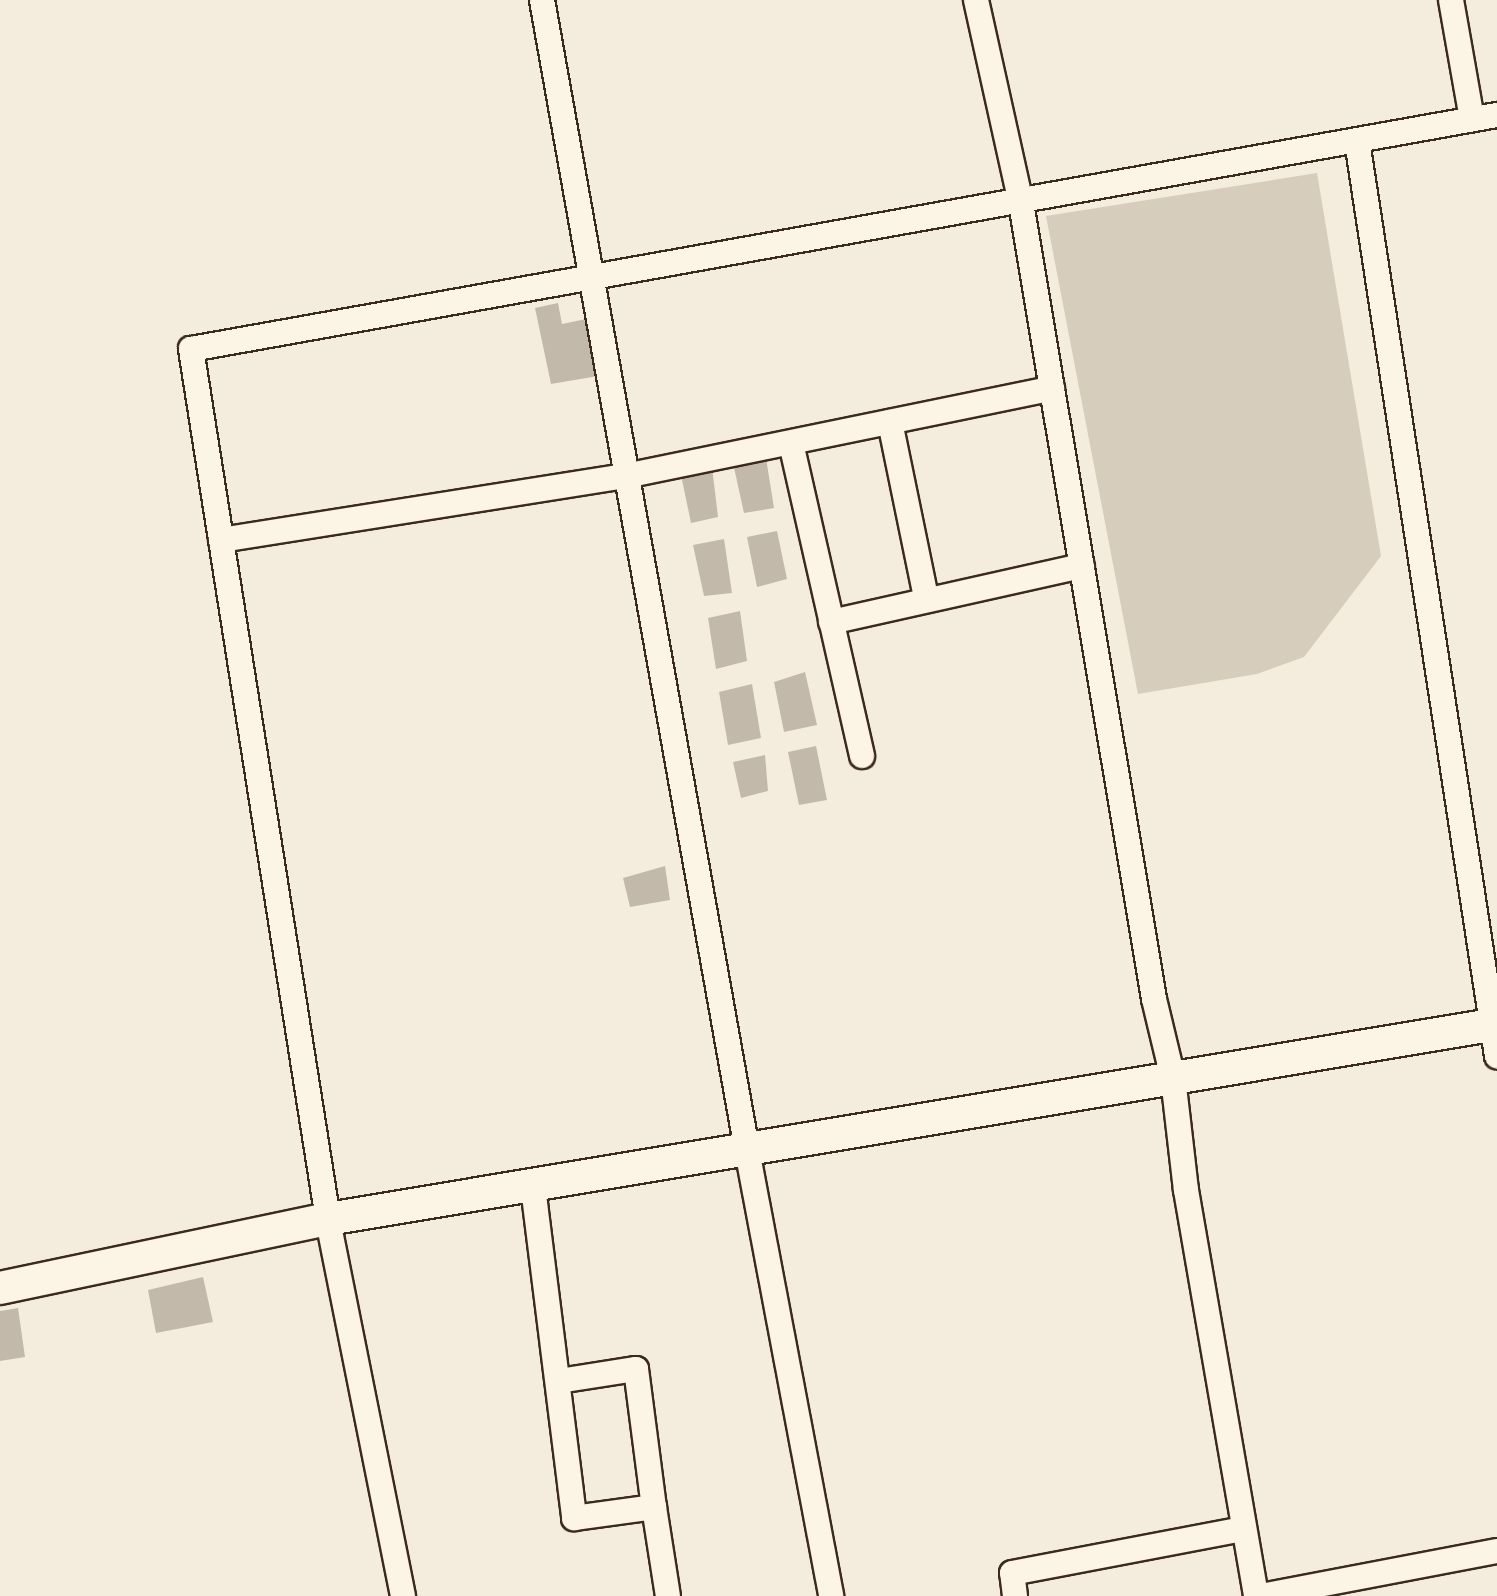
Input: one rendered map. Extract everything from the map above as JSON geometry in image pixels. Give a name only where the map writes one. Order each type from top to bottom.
[{"type":"street","points":[[542,0],[589,281],[831,1596]]},
{"type":"street","points":[[976,0],[1021,202],[1154,999],[1173,1078],[1186,1190],[1256,1596]]},
{"type":"street","points":[[1451,0],[1472,120]]},
{"type":"street","points":[[403,1596],[328,1219],[191,349],[589,281],[1497,115]]},
{"type":"street","points":[[1357,141],[1497,1056]]},
{"type":"street","points":[[221,540],[625,476],[1052,388]]},
{"type":"street","points":[[890,422],[926,597]]},
{"type":"street","points":[[791,443],[862,756]]},
{"type":"street","points":[[831,622],[926,597],[1082,566]]},
{"type":"street","points":[[0,1288],[328,1219],[533,1187],[1494,1024]]},
{"type":"street","points":[[533,1187],[574,1518],[654,1507]]},
{"type":"street","points":[[559,1381],[636,1369],[668,1596]]},
{"type":"street","points":[[1015,1596],[1012,1573],[1243,1529]]},
{"type":"street","points":[[1261,1596],[1358,1587],[1497,1551]]},
{"type":"shaded area","points":[[1317,173],[1381,556],[1304,657],[1257,674],[1138,694],[1046,216]]},
{"type":"building","points":[[558,303],[562,324],[586,319],[598,376],[551,384],[535,308]]},
{"type":"building","points":[[766,458],[774,508],[744,513],[733,463]]},
{"type":"building","points":[[712,467],[718,517],[691,523],[681,475]]},
{"type":"building","points":[[777,531],[787,579],[757,587],[747,537]]},
{"type":"building","points":[[724,539],[732,593],[704,596],[693,545]]},
{"type":"building","points":[[740,611],[747,661],[716,669],[708,618]]},
{"type":"building","points":[[805,672],[817,725],[784,732],[774,682]]},
{"type":"building","points":[[752,684],[761,738],[728,745],[719,692]]},
{"type":"building","points":[[816,746],[827,800],[799,805],[788,752]]},
{"type":"building","points":[[765,755],[768,791],[741,798],[733,762]]},
{"type":"building","points":[[665,866],[670,900],[630,907],[623,878]]},
{"type":"building","points":[[203,1277],[213,1322],[156,1333],[148,1290]]},
{"type":"building","points":[[18,1308],[25,1357],[0,1361],[0,1311]]}]
